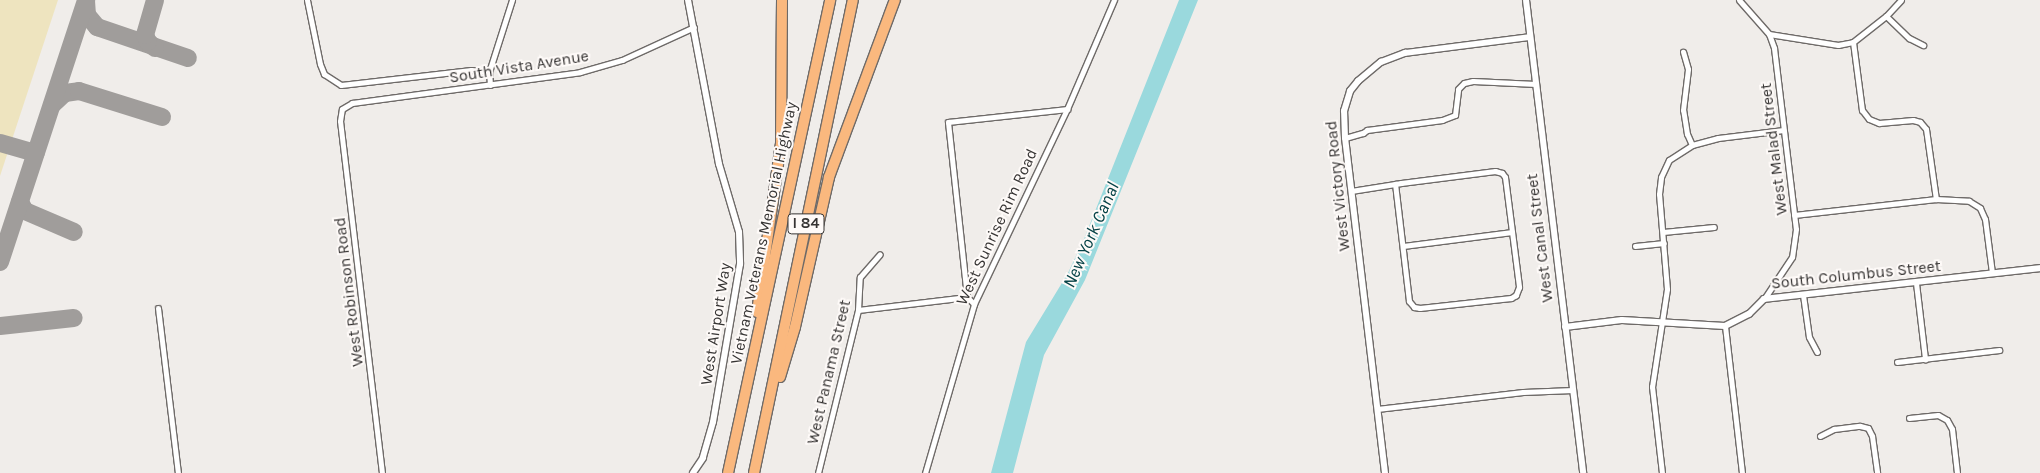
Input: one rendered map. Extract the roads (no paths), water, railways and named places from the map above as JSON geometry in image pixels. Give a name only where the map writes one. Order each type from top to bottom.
[{"type":"highway","points":[[748,382],[765,247],[779,169],[782,0]]},
{"type":"highway","name":"Vietnam Veterans Memorial Highway","points":[[728,473],[830,0]]},
{"type":"highway","name":"I 84","points":[[754,473],[854,0]]},
{"type":"highway","points":[[759,447],[795,327],[828,177],[895,0]]},
{"type":"street","points":[[307,0],[320,64],[324,74],[341,85],[471,70],[489,72]]},
{"type":"street","points":[[490,85],[489,72],[512,0]]},
{"type":"street","name":"West Airport Way","points":[[688,0],[719,164],[739,232],[740,264],[713,422],[703,458],[693,473]]},
{"type":"street","name":"West Sunrise Rim Road","points":[[925,473],[974,304],[1066,109],[1114,0]]},
{"type":"street","name":"West Canal Street","points":[[1526,0],[1583,473]]},
{"type":"street","name":"West Malad Street","points":[[1739,0],[1769,34],[1774,48],[1794,215],[1796,239],[1792,258],[1764,299]]},
{"type":"street","points":[[1769,34],[1838,45],[1853,42],[1886,16],[1901,0]]},
{"type":"street","points":[[1886,16],[1909,38],[1923,45]]},
{"type":"street","name":"South Vista Avenue","points":[[342,109],[352,103],[557,77],[610,64],[694,27]]},
{"type":"street","name":"West Victory Road","points":[[1384,473],[1345,138],[1344,111],[1350,92],[1358,81],[1381,62],[1405,53],[1530,37]]},
{"type":"street","points":[[1853,42],[1862,110],[1870,119],[1879,123],[1906,119],[1920,122],[1928,137],[1936,199]]},
{"type":"street","points":[[1683,52],[1688,69],[1683,110],[1687,134],[1692,145]]},
{"type":"street","points":[[1345,138],[1367,130],[1442,120],[1455,114],[1458,89],[1464,83],[1473,81],[1536,84]]},
{"type":"street","name":"West Robinson Road","points":[[342,109],[340,121],[382,473]]},
{"type":"street","points":[[974,304],[967,297],[948,122],[1066,109]]},
{"type":"street","points":[[1662,473],[1652,376],[1663,322],[1667,288],[1659,194],[1661,177],[1670,160],[1692,145],[1718,138],[1784,130]]},
{"type":"street","points":[[1351,191],[1395,184],[1495,171],[1502,173],[1505,178],[1519,287],[1516,295],[1511,298],[1414,307],[1410,301],[1395,184]]},
{"type":"street","points":[[1794,215],[1936,199],[1969,201],[1980,208],[1985,219],[1992,274]]},
{"type":"street","points":[[1663,232],[1714,226]]},
{"type":"street","points":[[1403,246],[1512,232]]},
{"type":"street","points":[[1636,246],[1664,244]]},
{"type":"street","name":"West Panama Street","points":[[818,473],[858,310],[860,277],[880,254]]},
{"type":"street","name":"South Columbus Street","points":[[1725,326],[1748,314],[1764,299],[2040,268]]},
{"type":"street","points":[[1916,283],[1926,359]]},
{"type":"street","points":[[1803,295],[1809,337],[1817,352]]},
{"type":"street","points":[[858,310],[967,297]]},
{"type":"street","points":[[158,308],[178,473]]},
{"type":"street","points":[[1565,327],[1622,320],[1725,326],[1742,473]]},
{"type":"street","points":[[1897,362],[1999,350]]},
{"type":"street","points":[[1377,409],[1523,392],[1573,390]]},
{"type":"street","points":[[1909,418],[1938,415],[1947,420],[1952,429],[1957,473]]},
{"type":"street","points":[[1820,436],[1834,429],[1860,426],[1868,428],[1872,436],[1877,473]]},
{"type":"water","name":"New York Canal","points":[[1179,0],[1198,0],[1085,280],[1044,355],[1013,473],[991,473],[1026,342],[1068,273],[1084,239]]}]
